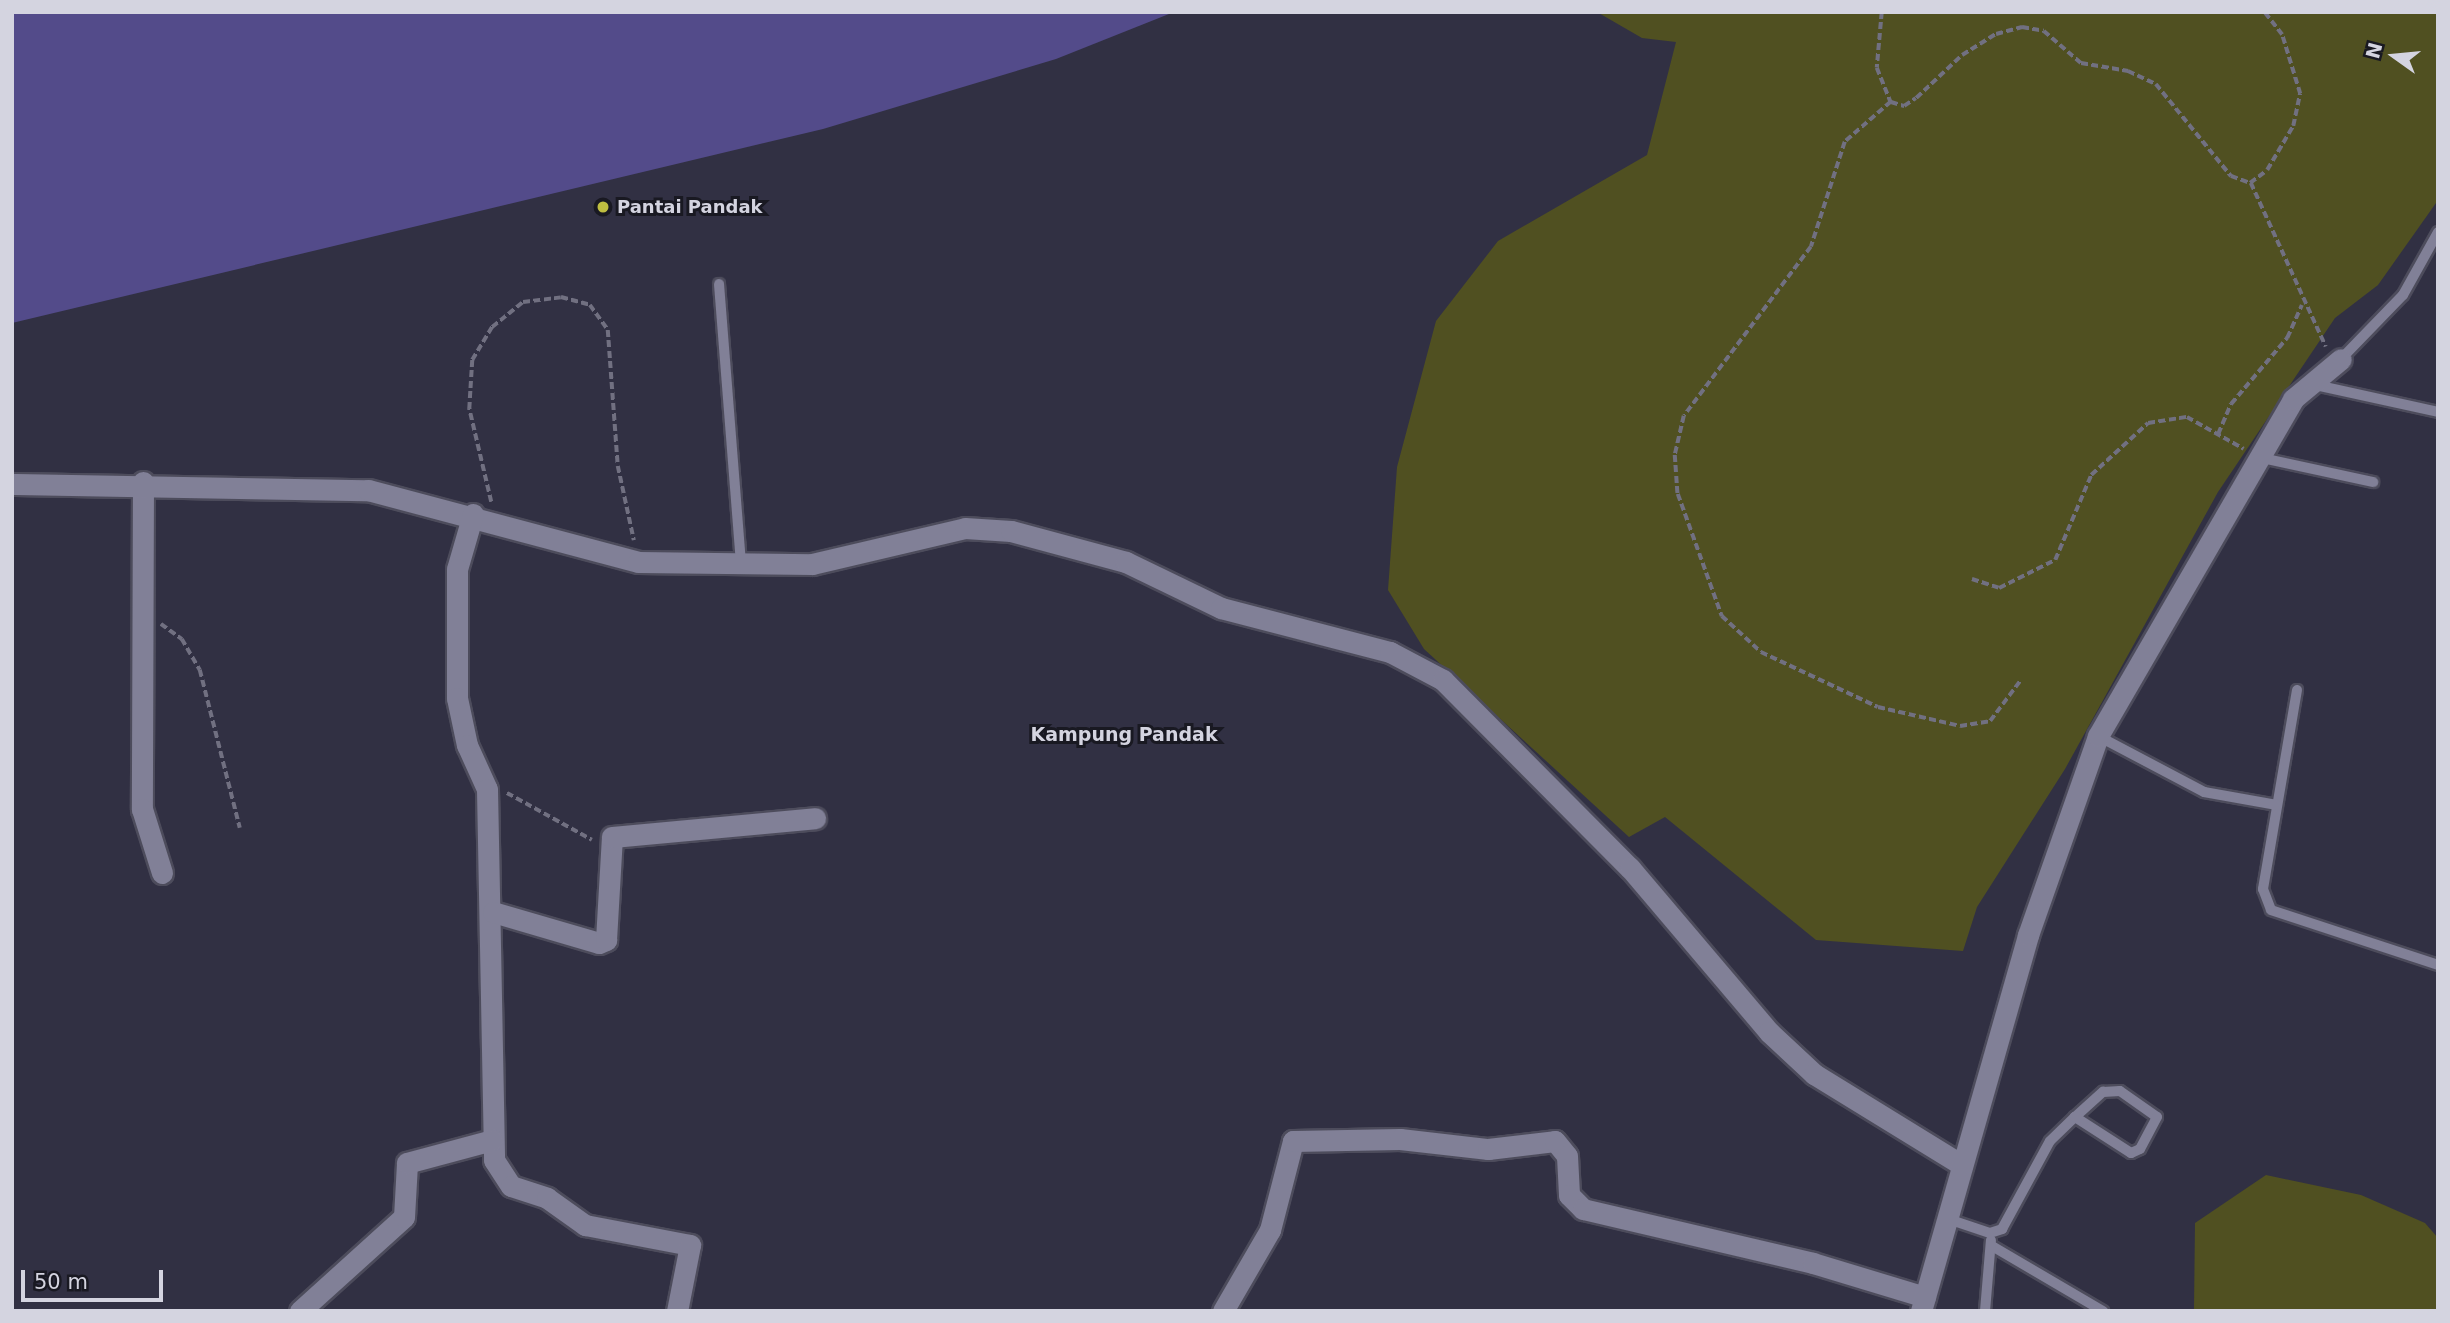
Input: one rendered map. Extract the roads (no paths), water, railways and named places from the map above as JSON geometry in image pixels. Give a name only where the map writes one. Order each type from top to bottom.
[{"type":"street","points":[[1223,1311],[1270,1230],[1293,1141],[1400,1139],[1488,1149],[1555,1141],[1567,1156],[1569,1195],[1583,1209],[1761,1250],[1923,1304],[2028,934],[2098,736],[2257,457],[2308,383],[2336,361]]},
{"type":"street","points":[[12,484],[143,482],[368,490],[483,517],[638,562],[812,564],[965,528],[1011,531],[1126,562],[1222,608],[1414,661],[1443,680],[1630,868],[1769,1032],[1814,1074],[1962,1165]]},
{"type":"street","points":[[143,482],[142,809],[162,873]]},
{"type":"street","points":[[483,517],[457,569],[457,698],[467,745],[485,779],[493,912],[494,1160],[511,1186],[547,1198],[585,1225],[690,1245],[677,1311]]},
{"type":"street","points":[[493,912],[606,940],[612,837],[815,818]]},
{"type":"street","points":[[300,1311],[404,1217],[407,1163],[492,1140]]},
{"type":"lane","points":[[2336,361],[2403,295],[2438,232]]},
{"type":"lane","points":[[719,284],[741,563]]},
{"type":"lane","points":[[2308,383],[2438,412]]},
{"type":"lane","points":[[2257,457],[2373,482]]},
{"type":"lane","points":[[2297,690],[2263,889],[2270,910],[2438,965]]},
{"type":"lane","points":[[2098,736],[2204,792],[2277,805]]},
{"type":"lane","points":[[1948,1219],[1990,1233],[2002,1229],[2050,1141],[2103,1092],[2120,1091],[2157,1117],[2140,1149],[2131,1153],[2076,1117]]},
{"type":"lane","points":[[1984,1311],[1992,1246],[1990,1233]]},
{"type":"lane","points":[[1992,1246],[2103,1311]]},
{"type":"place","name":"Pantai Pandak","points":[[603,207]]},
{"type":"district","name":"Kampung Pandak","points":[[1124,735]]}]
